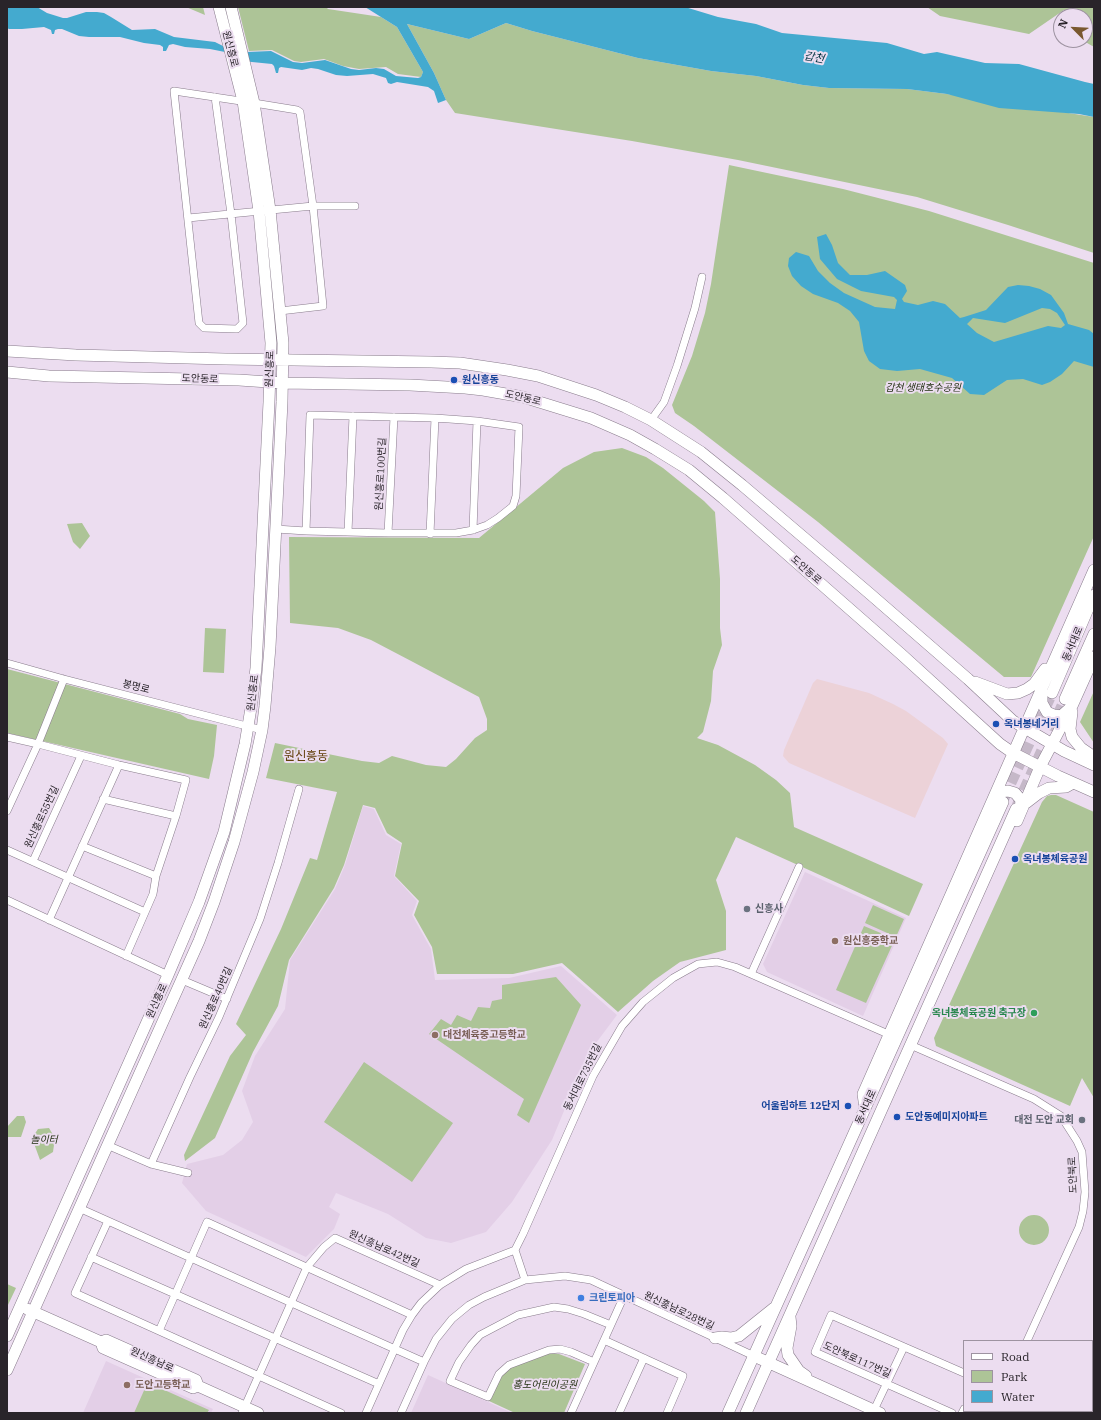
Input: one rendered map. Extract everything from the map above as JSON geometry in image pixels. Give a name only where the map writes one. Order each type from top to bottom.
[{"type":"street","name":"원신흥로","points":[[7,1336],[199,902],[224,832],[235,790],[248,726],[256,668],[271,360],[268,309],[248,102],[219,7]]},
{"type":"street","name":"원신흥로","points":[[7,1370],[199,941],[234,842],[262,730],[270,647],[283,360],[280,311],[270,210],[248,102],[231,7]]},
{"type":"street","points":[[215,97],[231,214],[243,323],[237,329],[204,328],[199,323],[174,91],[215,97],[248,102],[297,110],[300,112],[313,206],[323,306],[280,311]]},
{"type":"street","points":[[188,218],[313,206],[355,206]]},
{"type":"street","points":[[651,420],[664,402],[675,372],[695,308],[702,278]]},
{"type":"street","name":"도안동로","points":[[7,351],[76,355],[431,362],[472,365],[507,370],[538,376],[568,385],[625,407],[651,420],[701,452],[869,592],[968,679],[1013,722],[1052,745],[1094,765]]},
{"type":"street","name":"도안동로","points":[[7,372],[50,376],[410,385],[483,390],[524,397],[591,418],[630,435],[689,470],[906,658],[1000,744],[1013,753],[1040,767],[1094,792]]},
{"type":"street","points":[[276,529],[306,531],[430,534],[456,533],[473,530],[487,525],[513,506],[516,496],[519,427],[477,421],[435,418],[310,415],[306,531]]},
{"type":"street","points":[[348,532],[353,416]]},
{"type":"street","name":"원신흥로100번길","points":[[388,533],[394,417]]},
{"type":"street","points":[[430,534],[435,418]]},
{"type":"street","points":[[473,530],[477,421]]},
{"type":"street","points":[[968,679],[1007,694],[1018,693],[1028,689],[1034,684],[1060,644],[1094,570]]},
{"type":"street","name":"동서대로","points":[[1047,690],[1094,595]]},
{"type":"street","name":"동서대로","points":[[1069,702],[1094,634]]},
{"type":"street","points":[[1060,644],[1042,703],[1048,712],[1054,715],[1060,716],[1094,657]]},
{"type":"street","name":"봉명로","points":[[7,663],[262,730]]},
{"type":"street","points":[[7,811],[9,801],[38,744],[64,679]]},
{"type":"street","points":[[866,1108],[863,1094],[888,1034],[1024,729],[1047,690]]},
{"type":"street","points":[[1019,810],[1052,745],[1069,702]]},
{"type":"street","points":[[1069,702],[1070,729],[1072,737],[1081,748],[1094,758]]},
{"type":"street","points":[[7,737],[186,780],[156,876],[153,894],[126,956]]},
{"type":"street","name":"원신흥로55번길","points":[[7,850],[33,862],[81,756]]},
{"type":"street","points":[[49,920],[119,765]]},
{"type":"street","points":[[1019,810],[1039,793],[1049,788],[1066,787],[1073,783]]},
{"type":"street","name":"원신흥로40번길","points":[[152,1164],[260,920],[299,790]]},
{"type":"street","points":[[879,1115],[890,1103],[1019,810],[1021,809],[1021,800],[1015,793],[1008,791],[1000,792],[989,806]]},
{"type":"street","points":[[103,799],[176,816]]},
{"type":"street","name":"동서대로","points":[[728,1413],[1003,802]]},
{"type":"street","name":"동서대로","points":[[746,1413],[879,1115],[1019,810]]},
{"type":"street","points":[[82,846],[156,876]]},
{"type":"street","points":[[33,862],[145,912]]},
{"type":"street","points":[[751,974],[799,867]]},
{"type":"street","points":[[7,900],[168,975]]},
{"type":"street","name":"동서대로735번길","points":[[515,1250],[593,1076],[622,1026],[658,989],[678,974],[698,964],[717,962],[751,974],[888,1034]]},
{"type":"street","points":[[182,980],[226,999]]},
{"type":"street","name":"도안북로","points":[[915,1047],[1034,1099],[1061,1116],[1077,1141],[1082,1152],[1085,1192],[1083,1211],[1079,1227],[1028,1340]]},
{"type":"street","points":[[107,1145],[152,1164],[188,1173]]},
{"type":"street","points":[[79,1208],[424,1362]]},
{"type":"street","points":[[108,1221],[75,1293],[341,1413]]},
{"type":"street","points":[[159,1331],[207,1222],[412,1315]]},
{"type":"street","name":"원신흥남로42번길","points":[[244,1410],[307,1267],[334,1238],[440,1285]]},
{"type":"street","points":[[366,1413],[412,1315],[421,1303],[440,1285],[466,1268],[515,1250],[525,1280]]},
{"type":"street","points":[[91,1257],[379,1384]]},
{"type":"street","name":"원신흥남로28번길","points":[[401,1413],[436,1339],[452,1319],[469,1305],[525,1280],[565,1276],[590,1280],[754,1356]]},
{"type":"street","points":[[571,1413],[624,1296]]},
{"type":"street","name":"원신흥남로","points":[[20,1306],[101,1342],[103,1348],[193,1388],[198,1386],[244,1410],[258,1413]]},
{"type":"street","points":[[715,1338],[731,1338],[739,1336],[776,1306]]},
{"type":"street","points":[[594,1362],[560,1349],[549,1350],[509,1365],[499,1374],[488,1397],[450,1381],[458,1362],[480,1335],[518,1315],[554,1307],[568,1309],[584,1314],[610,1325]]},
{"type":"street","points":[[790,1312],[791,1326],[787,1348],[788,1355],[799,1371],[816,1384]]},
{"type":"street","name":"도안북로117번길","points":[[952,1413],[815,1352],[831,1315],[963,1373]]},
{"type":"street","points":[[604,1340],[683,1376],[667,1413]]},
{"type":"street","points":[[754,1356],[877,1412],[886,1384],[904,1347]]},
{"type":"street","points":[[619,1413],[644,1358]]},
{"type":"shaded area","points":[[817,679],[869,693],[893,704],[906,711],[943,738],[948,744],[915,818],[789,763],[783,756],[784,750],[813,683]]},
{"type":"shaded area","name":"대전체육중고등학교","points":[[363,806],[374,809],[386,835],[401,844],[394,876],[417,901],[412,915],[431,949],[435,980],[509,978],[561,966],[617,1015],[587,1055],[552,1140],[512,1202],[486,1232],[451,1243],[426,1238],[388,1214],[336,1193],[329,1207],[340,1214],[334,1229],[306,1257],[206,1211],[182,1183],[187,1164],[223,1155],[242,1140],[253,1122],[242,1091],[255,1056],[285,1009],[290,960],[335,889],[345,865]]},
{"type":"shaded area","name":"원신흥중학교","points":[[805,872],[906,918],[863,1016],[767,972],[763,964]]},
{"type":"shaded area","name":"도안고등학교","points":[[106,1361],[213,1409],[211,1413],[83,1413]]},
{"type":"shaded area","points":[[428,1375],[488,1402],[512,1413],[411,1413]]},
{"type":"green space","points":[[186,7],[203,7],[205,15]]},
{"type":"green space","points":[[238,7],[326,7],[328,9],[381,17],[397,27],[423,72],[421,77],[398,74],[386,67],[359,69],[343,66],[324,59],[301,62],[294,61],[272,50],[249,51]]},
{"type":"green space","points":[[927,7],[1094,7],[1094,47],[1093,8],[1053,8],[1053,18],[1029,34],[940,16]]},
{"type":"green space","points":[[506,23],[638,58],[711,71],[756,76],[803,85],[829,88],[907,89],[1094,117],[1094,253],[917,197],[738,160],[632,141],[455,113],[446,100],[434,73],[407,24],[469,39]]},
{"type":"green space","name":"갑천 생태호수공원","points":[[729,165],[843,189],[929,211],[1094,263],[1094,536],[1031,677],[1004,677],[818,522],[675,413],[672,405],[692,356],[705,313],[711,284]]},
{"type":"green space","points":[[622,448],[646,457],[663,468],[704,501],[715,512],[720,579],[720,628],[722,645],[713,671],[711,701],[703,732],[697,738],[718,745],[755,765],[776,780],[790,793],[794,827],[923,884],[909,916],[736,837],[716,880],[726,911],[726,950],[680,962],[653,981],[618,1012],[562,963],[513,974],[437,974],[432,947],[414,915],[419,901],[395,876],[402,843],[387,833],[375,808],[363,805],[344,865],[334,888],[289,960],[278,1006],[253,1052],[215,1138],[185,1161],[184,1155],[230,1056],[246,1035],[236,1024],[281,929],[310,858],[317,860],[337,792],[266,778],[275,743],[362,761],[379,763],[392,756],[426,765],[446,767],[456,759],[475,738],[487,730],[487,719],[479,697],[371,640],[338,628],[290,623],[289,537],[479,538],[563,468],[594,452]]},
{"type":"green space","points":[[82,523],[90,536],[80,549],[73,542],[67,524]]},
{"type":"green space","points":[[205,628],[226,629],[224,673],[203,672]]},
{"type":"green space","points":[[7,669],[180,714],[188,719],[217,725],[214,756],[209,779],[7,733]]},
{"type":"green space","points":[[1094,691],[1094,743],[1080,722]]},
{"type":"green space","points":[[1056,795],[1094,812],[1094,1098],[1082,1078],[1070,1106],[936,1046],[934,1038],[1042,802],[1047,796]]},
{"type":"green space","points":[[873,905],[904,919],[896,937],[865,923]]},
{"type":"green space","points":[[864,926],[895,939],[866,1003],[836,990]]},
{"type":"green space","points":[[556,977],[581,1005],[529,1123],[517,1115],[524,1099],[429,1034],[441,1019],[451,1025],[457,1015],[471,1021],[478,1007],[490,1008],[492,1001],[502,999],[502,985]]},
{"type":"green space","points":[[364,1062],[453,1123],[412,1182],[324,1122]]},
{"type":"green space","points":[[17,1116],[24,1116],[26,1122],[21,1137],[7,1137],[7,1127]]},
{"type":"green space","name":"놀이터","points":[[49,1128],[55,1138],[53,1152],[40,1160],[32,1138],[38,1129]]},
{"type":"green space","points":[[1034,1215],[1040,1216],[1048,1224],[1048,1236],[1040,1244],[1034,1245],[1028,1244],[1020,1236],[1019,1230],[1020,1224],[1028,1216]]},
{"type":"green space","points":[[7,1284],[16,1288],[7,1307]]},
{"type":"green space","name":"홍도어린이공원","points":[[549,1353],[559,1354],[585,1364],[564,1413],[515,1413],[489,1401],[499,1380],[505,1372],[516,1364]]},
{"type":"green space","points":[[151,1384],[209,1410],[207,1413],[134,1413],[146,1386],[149,1387]]},
{"type":"water","name":"갑천","points":[[7,7],[37,7],[47,13],[63,18],[86,12],[104,13],[132,30],[155,29],[174,37],[215,42],[229,49],[247,52],[271,51],[293,62],[302,63],[325,60],[351,69],[384,69],[396,76],[418,78],[421,77],[423,72],[397,27],[365,7],[685,7],[718,17],[756,24],[782,33],[887,43],[924,54],[937,52],[985,63],[1019,64],[1094,84],[1094,117],[1079,114],[999,108],[947,94],[907,89],[829,88],[803,85],[756,76],[711,71],[638,58],[506,23],[469,39],[407,24],[434,73],[446,100],[438,103],[434,91],[428,87],[397,82],[391,84],[388,83],[386,78],[373,74],[347,76],[336,75],[311,68],[302,70],[281,67],[279,68],[278,73],[276,73],[272,64],[242,61],[225,52],[210,49],[185,47],[173,44],[169,45],[166,51],[163,51],[163,47],[160,45],[120,37],[79,36],[62,29],[55,30],[54,34],[52,34],[51,30],[44,27],[9,29],[7,28]]},
{"type":"water","points":[[826,234],[832,245],[838,263],[850,275],[867,275],[885,271],[905,285],[907,291],[902,299],[904,302],[918,305],[933,301],[945,304],[960,318],[986,310],[1008,287],[1018,285],[1040,289],[1051,295],[1064,313],[1068,324],[1089,330],[1094,334],[1094,367],[1074,361],[1062,374],[1050,382],[1042,385],[1023,379],[1007,380],[984,395],[970,394],[952,378],[920,369],[897,371],[880,369],[869,361],[864,351],[859,322],[850,311],[838,303],[813,294],[801,286],[792,276],[788,266],[789,258],[796,252],[809,256],[818,271],[830,283],[844,293],[875,307],[895,309],[897,300],[894,297],[861,291],[837,279],[820,259],[817,237]],"holes":[[[1042,308],[1050,309],[1057,313],[1065,325],[1061,328],[1048,326],[994,342],[977,333],[967,324],[973,318],[1005,323]]]},
{"type":"tunnel","points":[[1004,798],[1052,693]]},
{"type":"tunnel","points":[[1017,806],[1065,699]]},
{"type":"place","name":"원신흥동","points":[[454,380]]},
{"type":"place","name":"옥녀봉네거리","points":[[996,724]]},
{"type":"place","name":"옥녀봉체육공원","points":[[1015,859]]},
{"type":"place","name":"신흥사","points":[[747,909]]},
{"type":"place","name":"원신흥중학교","points":[[835,941]]},
{"type":"place","name":"옥녀봉체육공원 축구장","points":[[1034,1013]]},
{"type":"place","name":"대전체육중고등학교","points":[[435,1035]]},
{"type":"place","name":"어울림하트 12단지","points":[[848,1106]]},
{"type":"place","name":"도안동예미지아파트","points":[[897,1117]]},
{"type":"place","name":"대전 도안 교회","points":[[1082,1120]]},
{"type":"place","name":"크린토피아","points":[[581,1298]]},
{"type":"place","name":"도안고등학교","points":[[127,1385]]},
{"type":"district","name":"원신흥동","points":[[306,757]]}]
